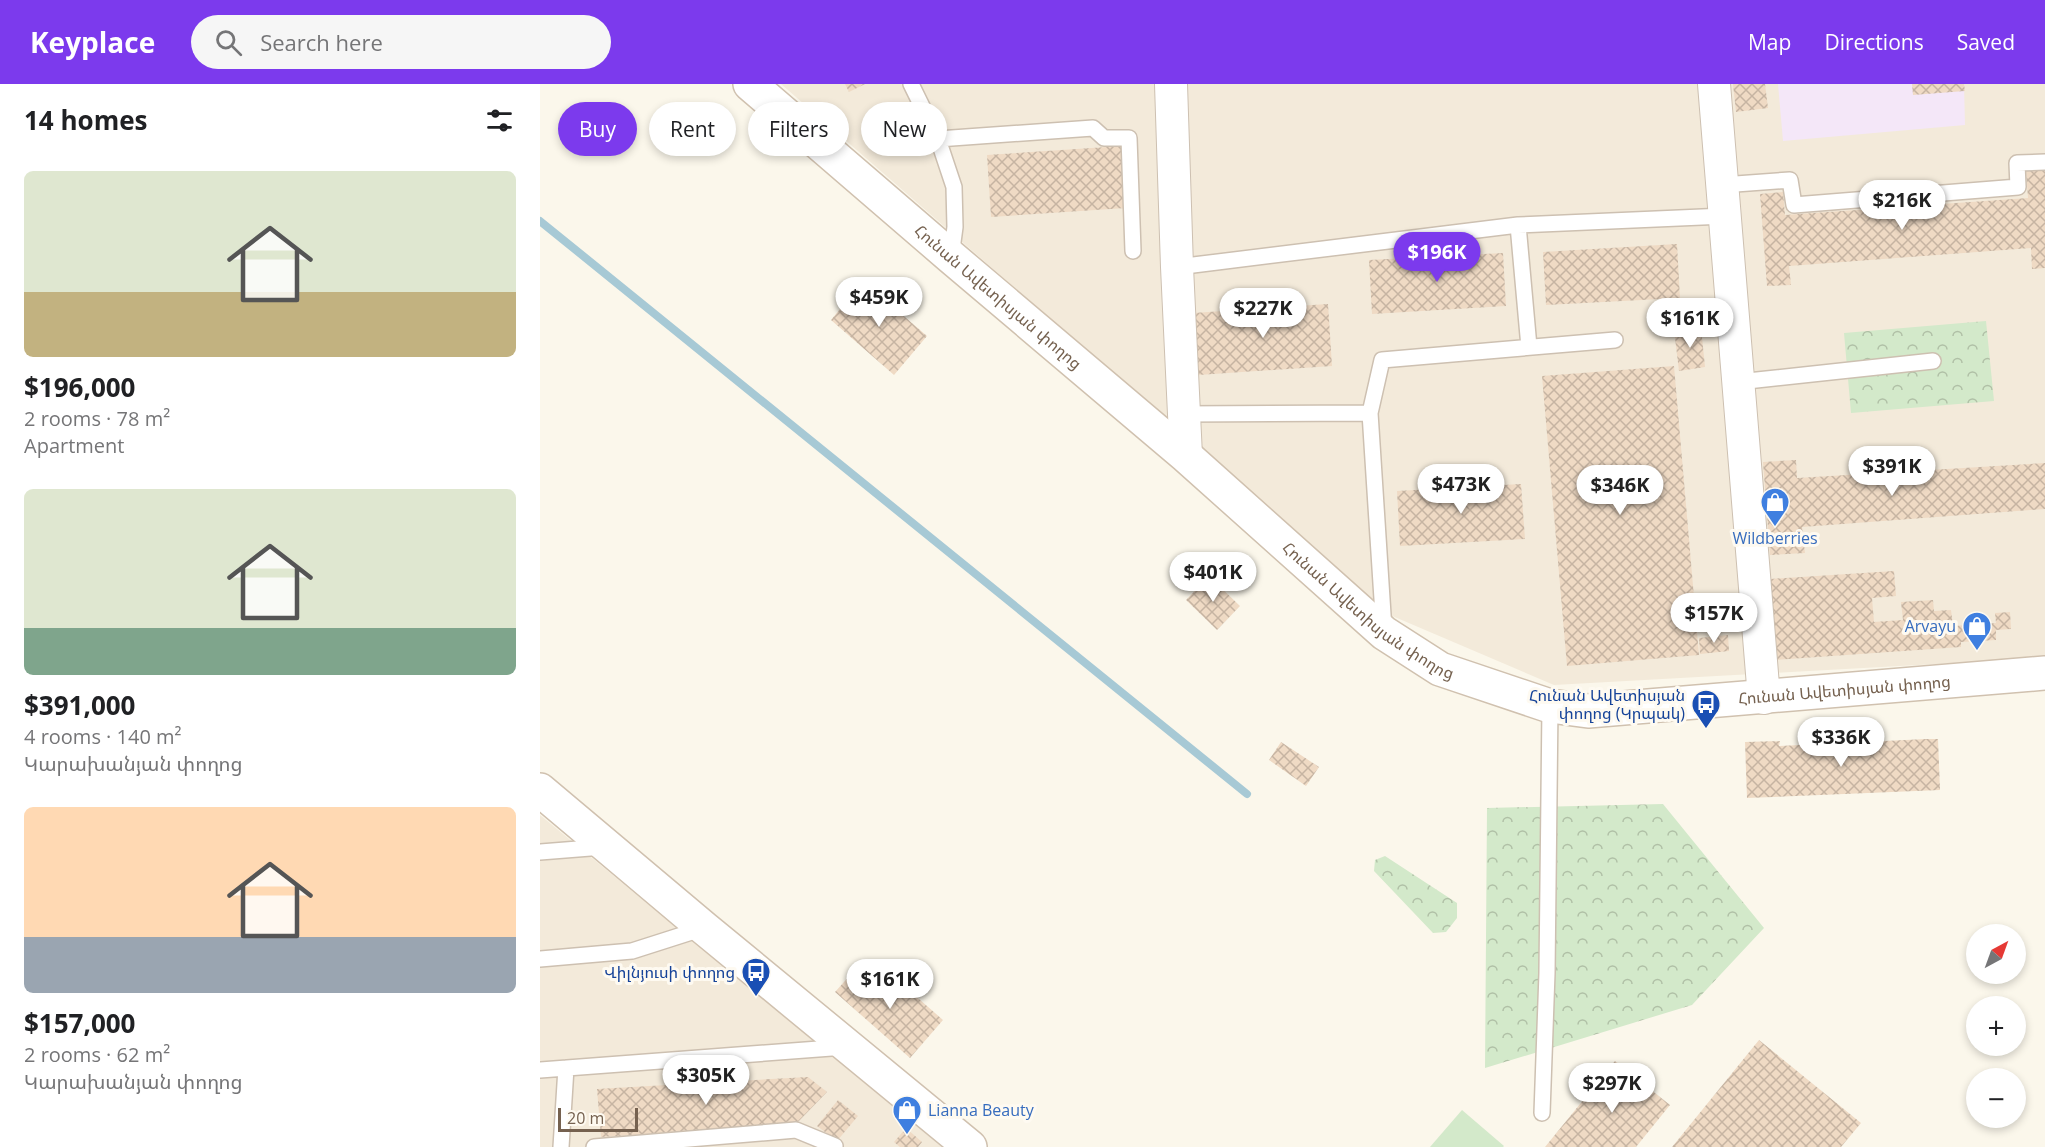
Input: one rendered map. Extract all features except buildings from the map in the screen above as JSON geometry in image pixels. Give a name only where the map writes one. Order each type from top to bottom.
[{"type":"main road","name":"Հունան Ավետիսյան փողոց","points":[[750,84],[1186,456],[1384,633],[1440,669],[1550,706],[1588,711],[2045,673]]},
{"type":"main road","points":[[540,790],[970,1147]]},
{"type":"street","points":[[1172,84],[1177,267],[1186,456]]},
{"type":"street","points":[[1714,84],[1764,698]]},
{"type":"lane","points":[[911,84],[920,102]]},
{"type":"lane","points":[[947,139],[1093,128],[1104,138],[1129,138],[1133,251]]},
{"type":"lane","points":[[943,156],[954,187],[955,227],[951,257]]},
{"type":"lane","points":[[1722,185],[1791,180],[1794,205],[2018,187],[2016,163],[2045,162]]},
{"type":"lane","points":[[1177,267],[1518,225],[1725,216]]},
{"type":"lane","points":[[1518,225],[1529,347]]},
{"type":"lane","points":[[1384,633],[1370,413],[1382,360],[1615,340]]},
{"type":"lane","points":[[1738,382],[1933,361]]},
{"type":"lane","points":[[1184,414],[1370,413]]},
{"type":"lane","points":[[1542,1113],[1547,973],[1550,706]]},
{"type":"lane","points":[[540,852],[607,846]]},
{"type":"lane","points":[[540,959],[632,951],[704,928]]},
{"type":"lane","points":[[540,1070],[849,1047]]},
{"type":"lane","points":[[561,1147],[566,1068]]},
{"type":"lane","points":[[594,1147],[796,1130],[835,1146]]},
{"type":"shaded area","points":[[781,84],[2045,84],[2045,655],[2026,659],[1554,685],[1390,615],[864,156],[947,156],[947,102],[861,102],[861,154],[849,143],[849,102],[802,102]]},
{"type":"shaded area","points":[[1778,84],[1964,84],[1965,125],[1783,141]]},
{"type":"shaded area","points":[[540,815],[942,1147],[540,1147]]},
{"type":"green space","points":[[1986,321],[1994,401],[1851,413],[1844,333]]},
{"type":"green space","points":[[1663,804],[1764,928],[1692,1005],[1485,1068],[1487,808]]},
{"type":"green space","points":[[1385,856],[1457,903],[1457,918],[1446,932],[1433,933],[1374,871],[1375,860]]},
{"type":"green space","points":[[1462,1110],[1504,1146],[1430,1147]]},
{"type":"waterway","points":[[540,221],[1247,794]]},
{"type":"place","name":"Wildberries","points":[[1775,528]]},
{"type":"place","name":"Arvayu","points":[[1977,652]]},
{"type":"place","name":"Հունան Ավետիսյան փողոց (Կրպակ)","points":[[1706,730]]},
{"type":"place","name":"Վիլնյուսի փողոց","points":[[756,998]]},
{"type":"place","name":"Lianna Beauty","points":[[907,1136]]}]
